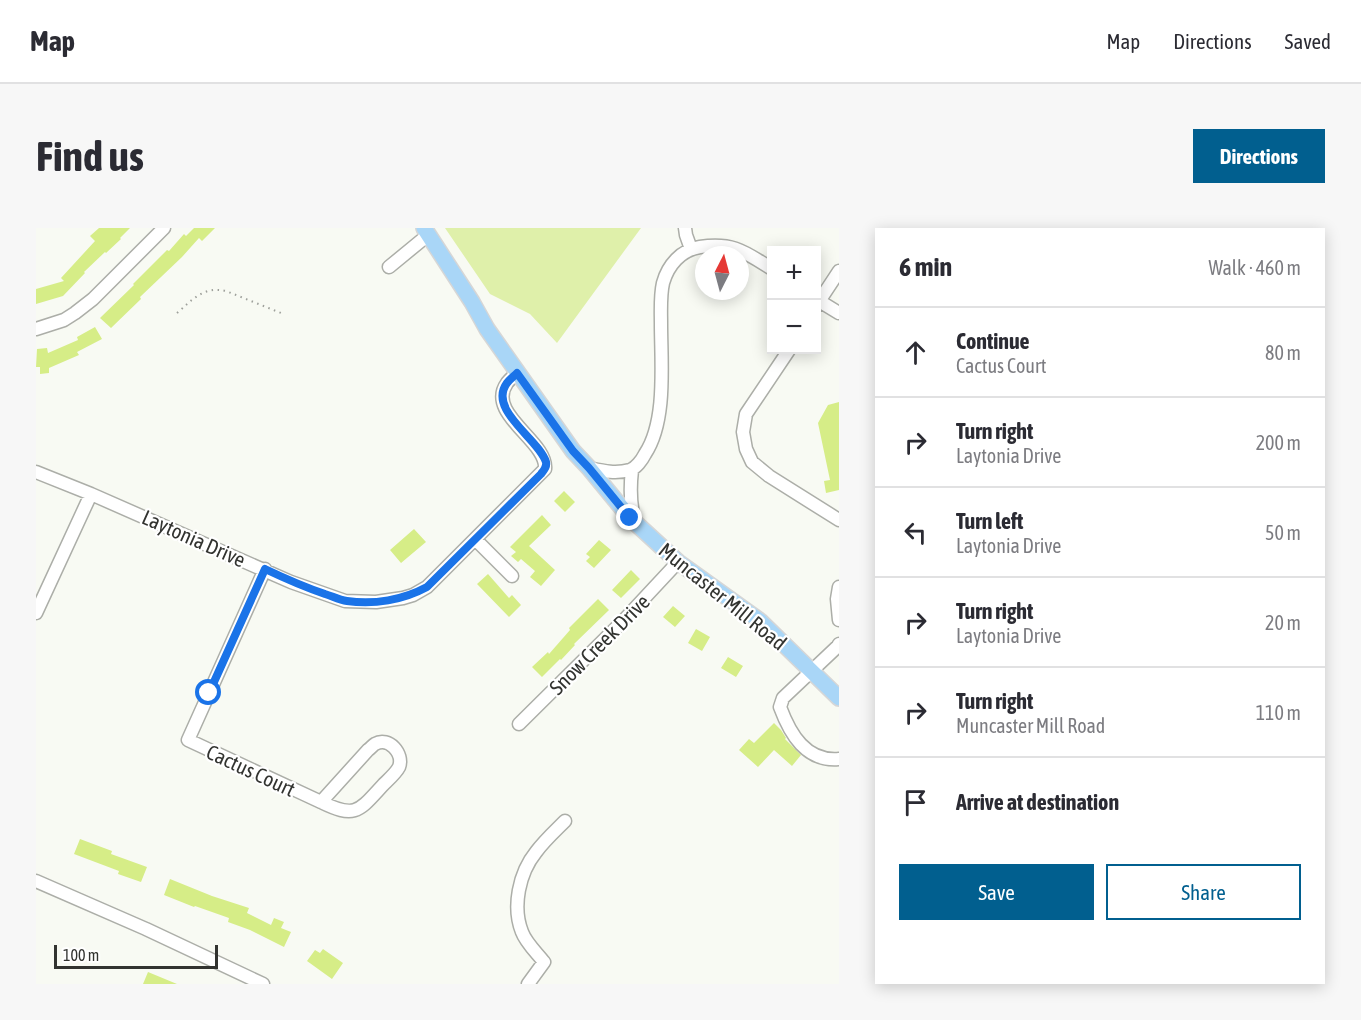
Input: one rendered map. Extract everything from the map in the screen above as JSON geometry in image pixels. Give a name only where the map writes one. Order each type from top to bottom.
[{"type":"main road","name":"Muncaster Mill Road","points":[[426,232],[517,373],[573,451],[634,522],[678,562],[760,621],[812,670],[836,689]]},
{"type":"street","points":[[36,329],[64,320],[93,299],[164,228]]},
{"type":"street","points":[[685,228],[691,249]]},
{"type":"street","points":[[389,267],[426,232]]},
{"type":"street","points":[[634,522],[630,481],[632,470],[644,457],[653,441],[659,417],[663,284],[671,266],[681,255],[691,249],[716,245],[746,252],[767,266]]},
{"type":"street","points":[[819,300],[839,271]]},
{"type":"street","points":[[821,304],[839,313]]},
{"type":"street","points":[[786,354],[747,414],[743,432],[746,449],[752,462],[769,476],[839,520]]},
{"type":"street","name":"Laytonia Drive","points":[[36,472],[291,582],[345,601],[376,602],[403,598],[427,587],[545,469],[546,462],[542,454],[504,405],[502,394],[507,383],[517,373]]},
{"type":"street","points":[[589,468],[611,473],[632,470]]},
{"type":"street","points":[[36,613],[91,494]]},
{"type":"street","points":[[475,539],[512,576]]},
{"type":"street","name":"Snow Creek Drive","points":[[519,724],[623,621],[678,562]]},
{"type":"street","name":"Cactus Court","points":[[265,569],[188,740],[338,810],[348,812],[362,808],[399,768],[400,756],[387,742],[377,743],[321,802]]},
{"type":"street","points":[[839,587],[837,599],[839,620]]},
{"type":"street","points":[[839,644],[783,698],[780,707],[791,732],[806,749],[829,760],[839,759]]},
{"type":"street","points":[[528,984],[544,962],[522,934],[517,901],[525,869],[535,852],[565,821]]},
{"type":"street","points":[[36,881],[263,984]]},
{"type":"path","points":[[177,313],[202,293],[211,289],[219,289],[280,313]]},
{"type":"green space","points":[[445,228],[641,228],[557,343],[530,314],[490,294]]},
{"type":"building","points":[[99,228],[130,228],[84,272],[63,296],[36,304],[36,289],[64,281],[61,278],[95,241],[90,236]]},
{"type":"building","points":[[194,228],[215,228],[202,241],[199,238],[111,328],[100,318],[167,250],[169,251],[184,234],[186,236]]},
{"type":"building","points":[[95,327],[102,339],[77,352],[79,355],[49,368],[49,373],[40,374],[40,367],[36,367],[37,349],[47,348],[48,353],[78,340],[77,337]]},
{"type":"building","points":[[839,402],[839,490],[826,493],[824,481],[830,480],[818,423],[828,405]]},
{"type":"building","points":[[564,491],[575,502],[565,512],[554,501]]},
{"type":"building","points":[[542,515],[551,525],[529,546],[555,570],[541,586],[530,577],[535,571],[521,559],[518,562],[511,556],[516,552],[510,547]]},
{"type":"building","points":[[414,529],[426,542],[401,563],[390,550]]},
{"type":"building","points":[[599,540],[611,550],[594,568],[586,561],[590,557],[586,554]]},
{"type":"building","points":[[631,570],[640,579],[621,598],[612,590]]},
{"type":"building","points":[[488,574],[509,598],[512,595],[521,605],[509,617],[477,584]]},
{"type":"building","points":[[598,599],[609,610],[542,677],[532,667],[548,652],[549,654],[570,630],[569,628]]},
{"type":"building","points":[[673,606],[685,616],[675,627],[663,617]]},
{"type":"building","points":[[696,629],[710,637],[702,651],[688,643]]},
{"type":"building","points":[[728,657],[743,666],[736,677],[721,668]]},
{"type":"building","points":[[774,723],[781,730],[785,739],[801,755],[792,766],[774,750],[758,767],[739,750],[749,739],[754,743]]},
{"type":"building","points":[[80,839],[112,851],[111,854],[147,867],[141,882],[74,854]]},
{"type":"building","points":[[170,879],[249,908],[247,913],[271,925],[274,918],[284,922],[281,928],[291,932],[284,947],[228,922],[229,918],[164,895]]},
{"type":"building","points":[[323,949],[343,963],[332,979],[307,961],[315,950],[320,953]]},
{"type":"building","points":[[148,972],[177,984],[143,984]]},
{"type":"route","points":[[209,693],[265,569],[291,582],[345,601],[376,602],[413,595],[427,587],[541,474],[546,462],[542,454],[504,405],[502,394],[507,383],[517,373],[573,451],[630,518]]}]
